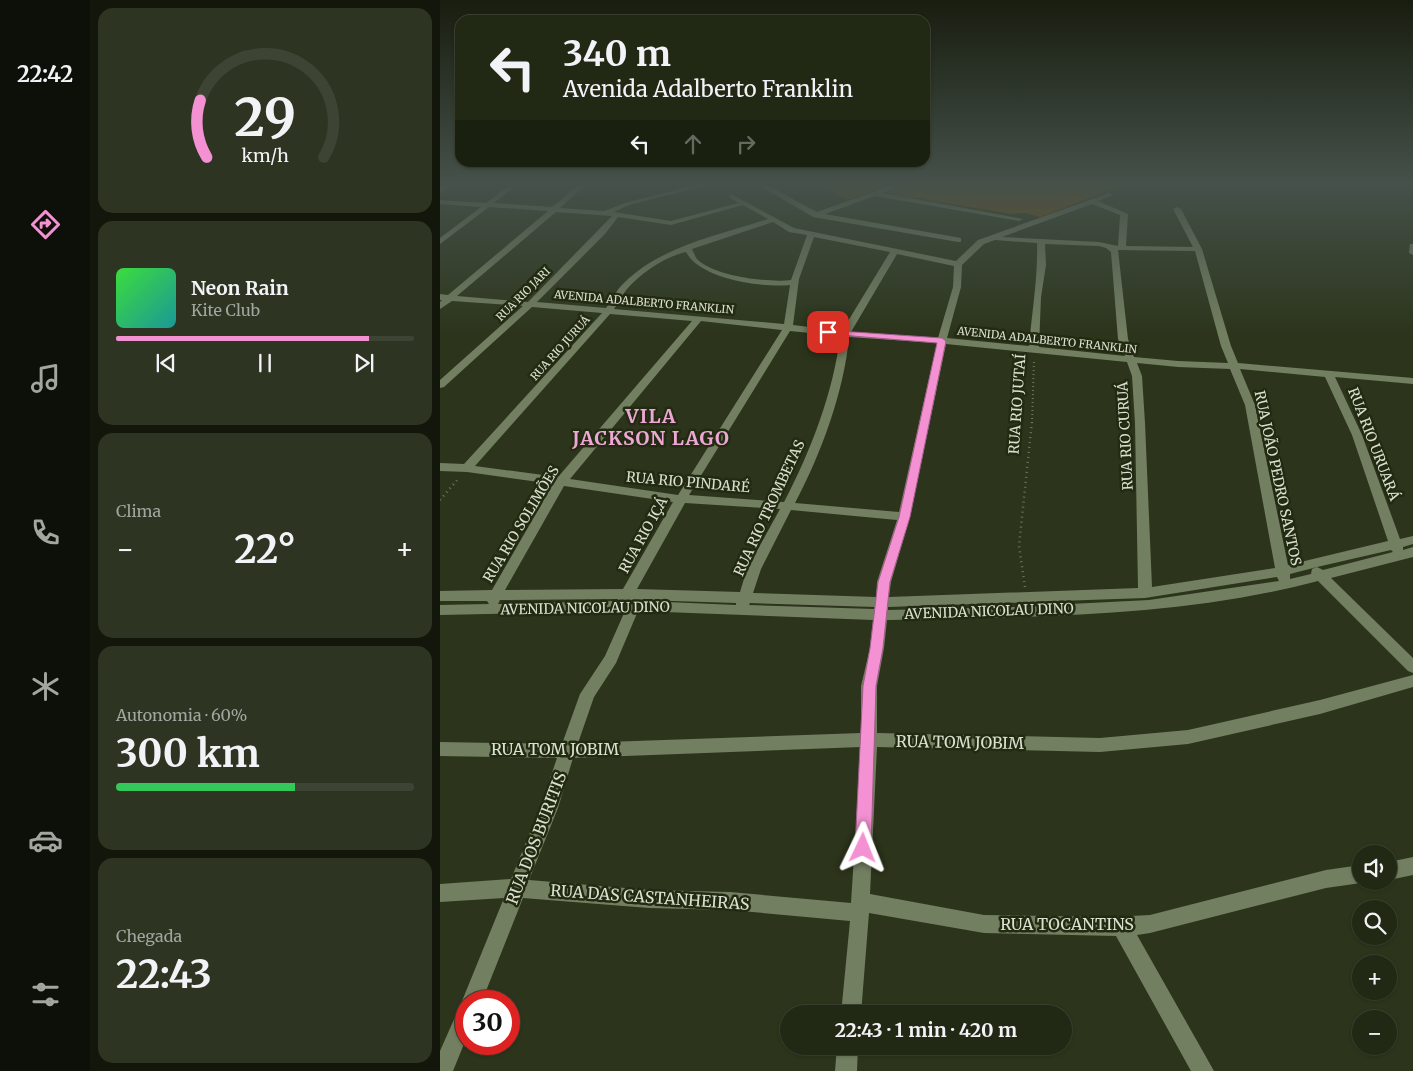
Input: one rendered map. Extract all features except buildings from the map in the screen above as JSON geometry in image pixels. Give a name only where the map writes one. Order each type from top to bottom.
[{"type":"street","points":[[440,242],[450,234]]},
{"type":"street","points":[[440,306],[525,234]]},
{"type":"street","name":"RUA RIO JARI","points":[[440,385],[532,303],[600,234]]},
{"type":"street","name":"RUA RIO JURUÁ","points":[[467,468],[609,310],[626,285],[636,276],[661,260],[732,234]]},
{"type":"street","points":[[788,327],[795,282],[811,234],[958,264]]},
{"type":"street","points":[[924,234],[958,240]]},
{"type":"street","points":[[852,1005],[860,908],[869,740],[869,686],[882,608],[884,582],[904,517],[942,341],[957,287],[958,264],[977,244],[1002,234]]},
{"type":"street","name":"RUA RIO CURUÁ","points":[[1119,234],[1116,249],[1123,339],[1137,376],[1145,593]]},
{"type":"street","name":"RUA JOÃO PEDRO SANTOS","points":[[1190,234],[1198,249],[1226,346],[1236,366],[1254,423],[1286,585]]},
{"type":"street","points":[[989,239],[1099,244],[1116,249],[1198,249]]},
{"type":"street","name":"RUA RIO JUTAÍ","points":[[1034,348],[1037,297],[1042,264],[1041,241]]},
{"type":"street","points":[[1413,246],[1413,252]]},
{"type":"street","points":[[688,249],[695,261],[712,271],[781,284],[795,282]]},
{"type":"street","points":[[845,334],[895,250]]},
{"type":"street","name":"AVENIDA ADALBERTO FRANKLIN","points":[[440,297],[698,318],[845,334],[1034,348],[1131,360],[1236,366],[1413,381]]},
{"type":"street","name":"RUA RIO SOLIMÕES","points":[[489,609],[495,595],[560,483],[698,318]]},
{"type":"street","name":"RUA RIO IÇÁ","points":[[630,600],[681,499],[788,327]]},
{"type":"street","name":"RUA RIO TROMBETAS","points":[[743,604],[754,569],[789,507],[801,481],[832,399],[845,351],[845,334]]},
{"type":"street","name":"RUA RIO URUARÁ","points":[[1329,374],[1357,435],[1397,549]]},
{"type":"street","name":"RUA RIO PINDARÉ","points":[[440,466],[467,468],[560,483],[681,499],[737,501],[904,517]]},
{"type":"street","name":"AVENIDA NICOLAU DINO","points":[[440,596],[495,595],[1012,612],[1149,605],[1215,597],[1286,585],[1321,576],[1397,549],[1413,540]]},
{"type":"street","name":"AVENIDA NICOLAU DINO","points":[[882,608],[1027,598],[1145,593],[1208,586],[1397,549],[1413,552]]},
{"type":"street","points":[[1311,565],[1413,667]]},
{"type":"street","name":"AVENIDA NICOLAU DINO","points":[[440,610],[489,609],[630,600]]},
{"type":"street","name":"RUA DOS BURITIS","points":[[476,990],[518,888],[568,751],[583,703],[611,659],[630,600]]},
{"type":"street","name":"RUA TOM JOBIM","points":[[440,748],[568,751],[869,740],[1100,745],[1188,737],[1320,707],[1413,681]]},
{"type":"street","points":[[1397,869],[1413,866]]},
{"type":"street","name":"RUA TOCANTINS","points":[[860,908],[984,924],[1121,926],[1150,924],[1326,879],[1352,875]]},
{"type":"street","name":"RUA DAS CASTANHEIRAS","points":[[440,893],[518,888],[649,899],[860,908]]},
{"type":"street","points":[[1121,926],[1203,1071]]},
{"type":"street","points":[[442,1071],[455,1041]]},
{"type":"street","points":[[846,1071],[847,1055]]},
{"type":"path","name":"RUA RIO JUTAÍ","points":[[1027,598],[1020,546],[1024,483],[1032,433],[1031,389],[1034,348]]},
{"type":"path","points":[[440,500],[467,468]]},
{"type":"district","name":"VILA JACKSON LAGO","points":[[651,427]]},
{"type":"route","points":[[828,332],[942,341],[928,416],[904,517],[884,582],[877,648],[869,686],[869,740],[865,780],[863,848]]}]
